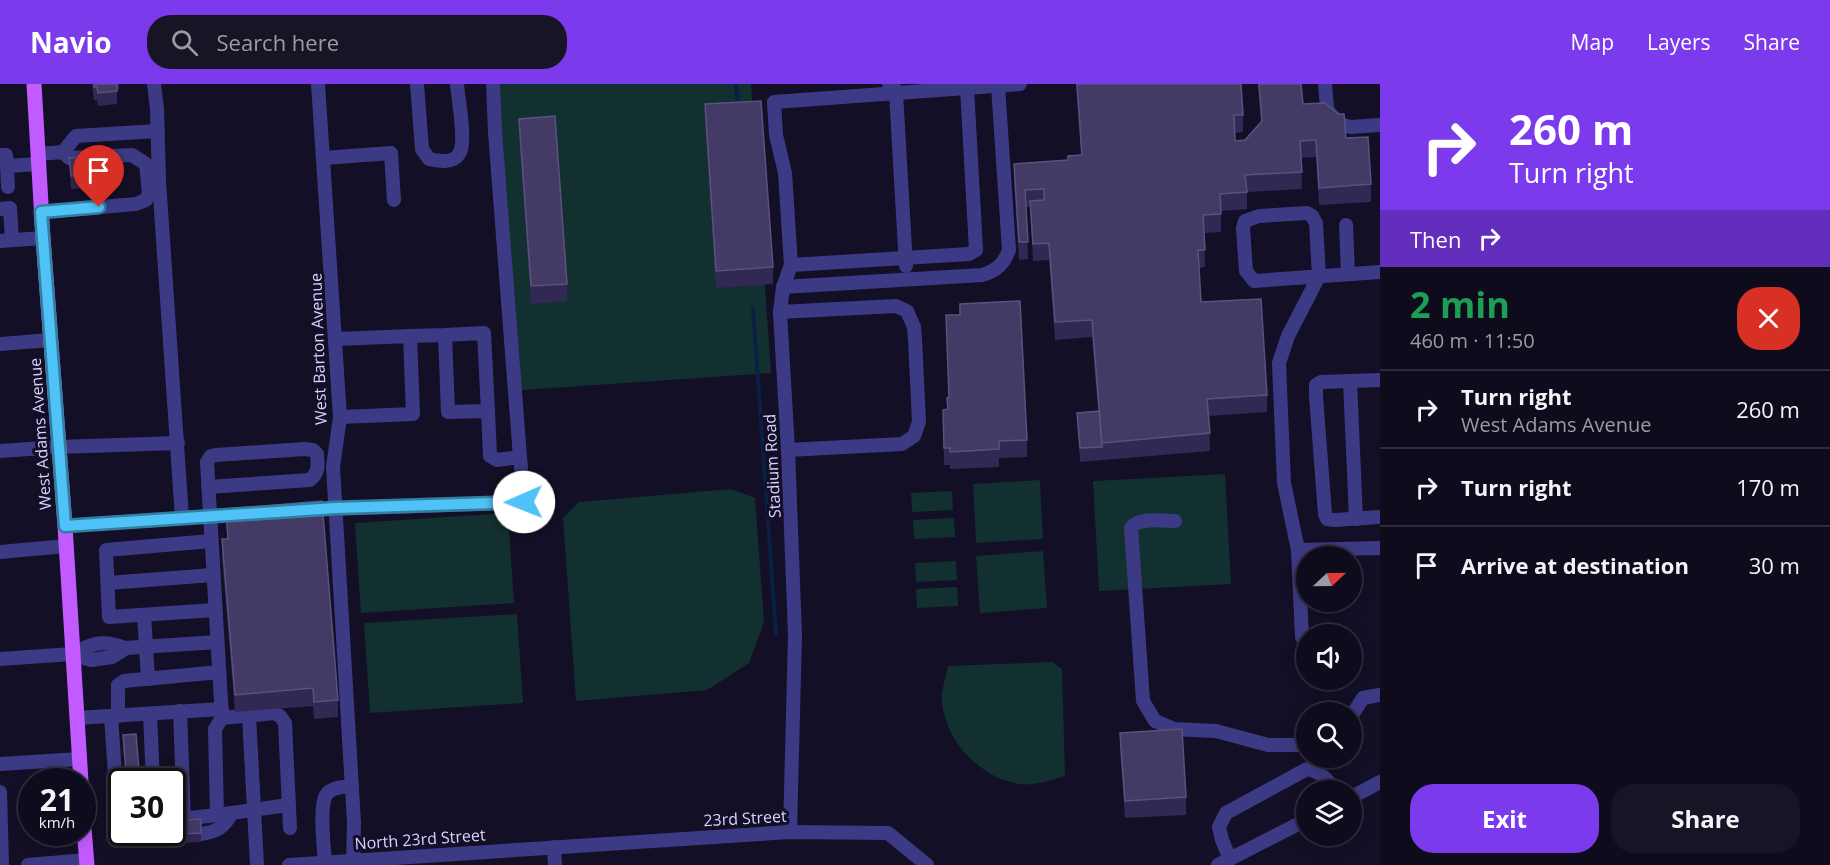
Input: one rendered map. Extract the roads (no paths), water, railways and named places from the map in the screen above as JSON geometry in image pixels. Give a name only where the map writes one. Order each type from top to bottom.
[{"type":"main road","name":"West Adams Avenue","points":[[34,84],[80,768]]},
{"type":"main road","points":[[86,846],[87,863]]},
{"type":"street","points":[[154,84],[182,518]]},
{"type":"street","name":"West Barton Avenue","points":[[318,84],[340,417],[333,467],[354,823],[353,863]]},
{"type":"street","points":[[417,84],[422,149],[429,159],[440,161],[452,160],[459,154],[462,144],[457,84]]},
{"type":"street","points":[[493,84],[524,502]]},
{"type":"street","points":[[907,280],[895,88],[968,88],[1020,84]]},
{"type":"street","points":[[1325,84],[1327,108],[1342,125],[1351,127],[1380,125]]},
{"type":"street","points":[[783,287],[981,275],[991,273],[1005,262],[1009,250],[998,86]]},
{"type":"street","name":"Stadium Road","points":[[790,832],[795,635],[780,312],[783,287],[791,266],[785,173],[776,135],[774,102],[895,88]]},
{"type":"street","points":[[791,266],[969,254],[976,250],[968,88]]},
{"type":"street","points":[[43,238],[6,240],[7,201],[4,160],[38,159],[63,152],[76,136],[158,131]]},
{"type":"street","points":[[41,212],[136,204],[146,200],[149,193],[146,164],[132,154],[69,158],[63,152]]},
{"type":"street","points":[[324,158],[391,153],[394,200]]},
{"type":"street","points":[[1297,546],[1284,483],[1279,363],[1288,336],[1319,276],[1316,223],[1307,213],[1259,216],[1245,221],[1243,228],[1246,271],[1254,280],[1319,276],[1380,272]]},
{"type":"street","points":[[1346,225],[1348,274]]},
{"type":"street","points":[[780,312],[896,306],[908,311],[914,327],[915,339],[919,422],[914,436],[902,444],[788,450]]},
{"type":"street","points":[[336,339],[484,333],[490,456],[497,460],[520,457]]},
{"type":"street","points":[[445,334],[448,412],[488,411]]},
{"type":"street","points":[[340,417],[413,414],[410,336]]},
{"type":"street","points":[[0,344],[51,340]]},
{"type":"street","points":[[1380,380],[1321,382],[1317,385],[1316,396],[1327,519],[1380,517]]},
{"type":"street","points":[[1350,381],[1356,519]]},
{"type":"street","points":[[0,451],[178,443]]},
{"type":"street","points":[[208,487],[310,480],[318,470],[317,454],[313,450],[303,449],[211,456],[207,462],[208,487],[215,610],[222,713],[215,729],[217,815]]},
{"type":"street","points":[[290,511],[540,502]]},
{"type":"street","points":[[65,526],[255,513]]},
{"type":"street","points":[[1175,520],[1135,523],[1131,528],[1143,701],[1155,721],[1174,729],[1216,731],[1268,745],[1296,745]]},
{"type":"street","points":[[211,541],[106,550],[109,617],[215,610]]},
{"type":"street","points":[[0,552],[66,546]]},
{"type":"street","points":[[1362,548],[1380,548]]},
{"type":"street","points":[[108,584],[213,575]]},
{"type":"street","points":[[144,615],[148,679]]},
{"type":"street","points":[[0,659],[72,654],[91,660],[112,657],[126,648],[218,642]]},
{"type":"street","points":[[135,768],[125,754],[115,716],[118,685],[124,681],[219,672]]},
{"type":"street","points":[[1360,702],[1363,698],[1380,695]]},
{"type":"street","points":[[77,718],[180,711],[280,716],[285,723],[290,828]]},
{"type":"street","points":[[179,768],[180,711]]},
{"type":"street","points":[[140,768],[152,753],[150,714]]},
{"type":"street","points":[[249,716],[257,865]]},
{"type":"street","points":[[125,754],[152,753]]},
{"type":"street","points":[[0,764],[80,759]]},
{"type":"street","points":[[1296,825],[1224,862],[1219,827],[1226,813],[1307,769],[1318,771],[1327,780]]},
{"type":"street","points":[[1362,792],[1380,782]]},
{"type":"street","points":[[325,862],[323,807],[325,796],[332,789],[352,786]]},
{"type":"street","points":[[0,792],[2,865]]},
{"type":"street","points":[[186,818],[288,805]]},
{"type":"street","points":[[201,834],[223,827],[232,813]]},
{"type":"street","name":"23rd Street","points":[[554,847],[790,832],[888,833],[927,865]]},
{"type":"street","points":[[554,847],[555,865]]},
{"type":"street","name":"North 23rd Street","points":[[289,865],[325,862],[353,863],[554,847]]},
{"type":"street","points":[[27,865],[87,863]]},
{"type":"waterway","points":[[736,84],[738,105]]},
{"type":"waterway","points":[[753,309],[776,634]]}]
